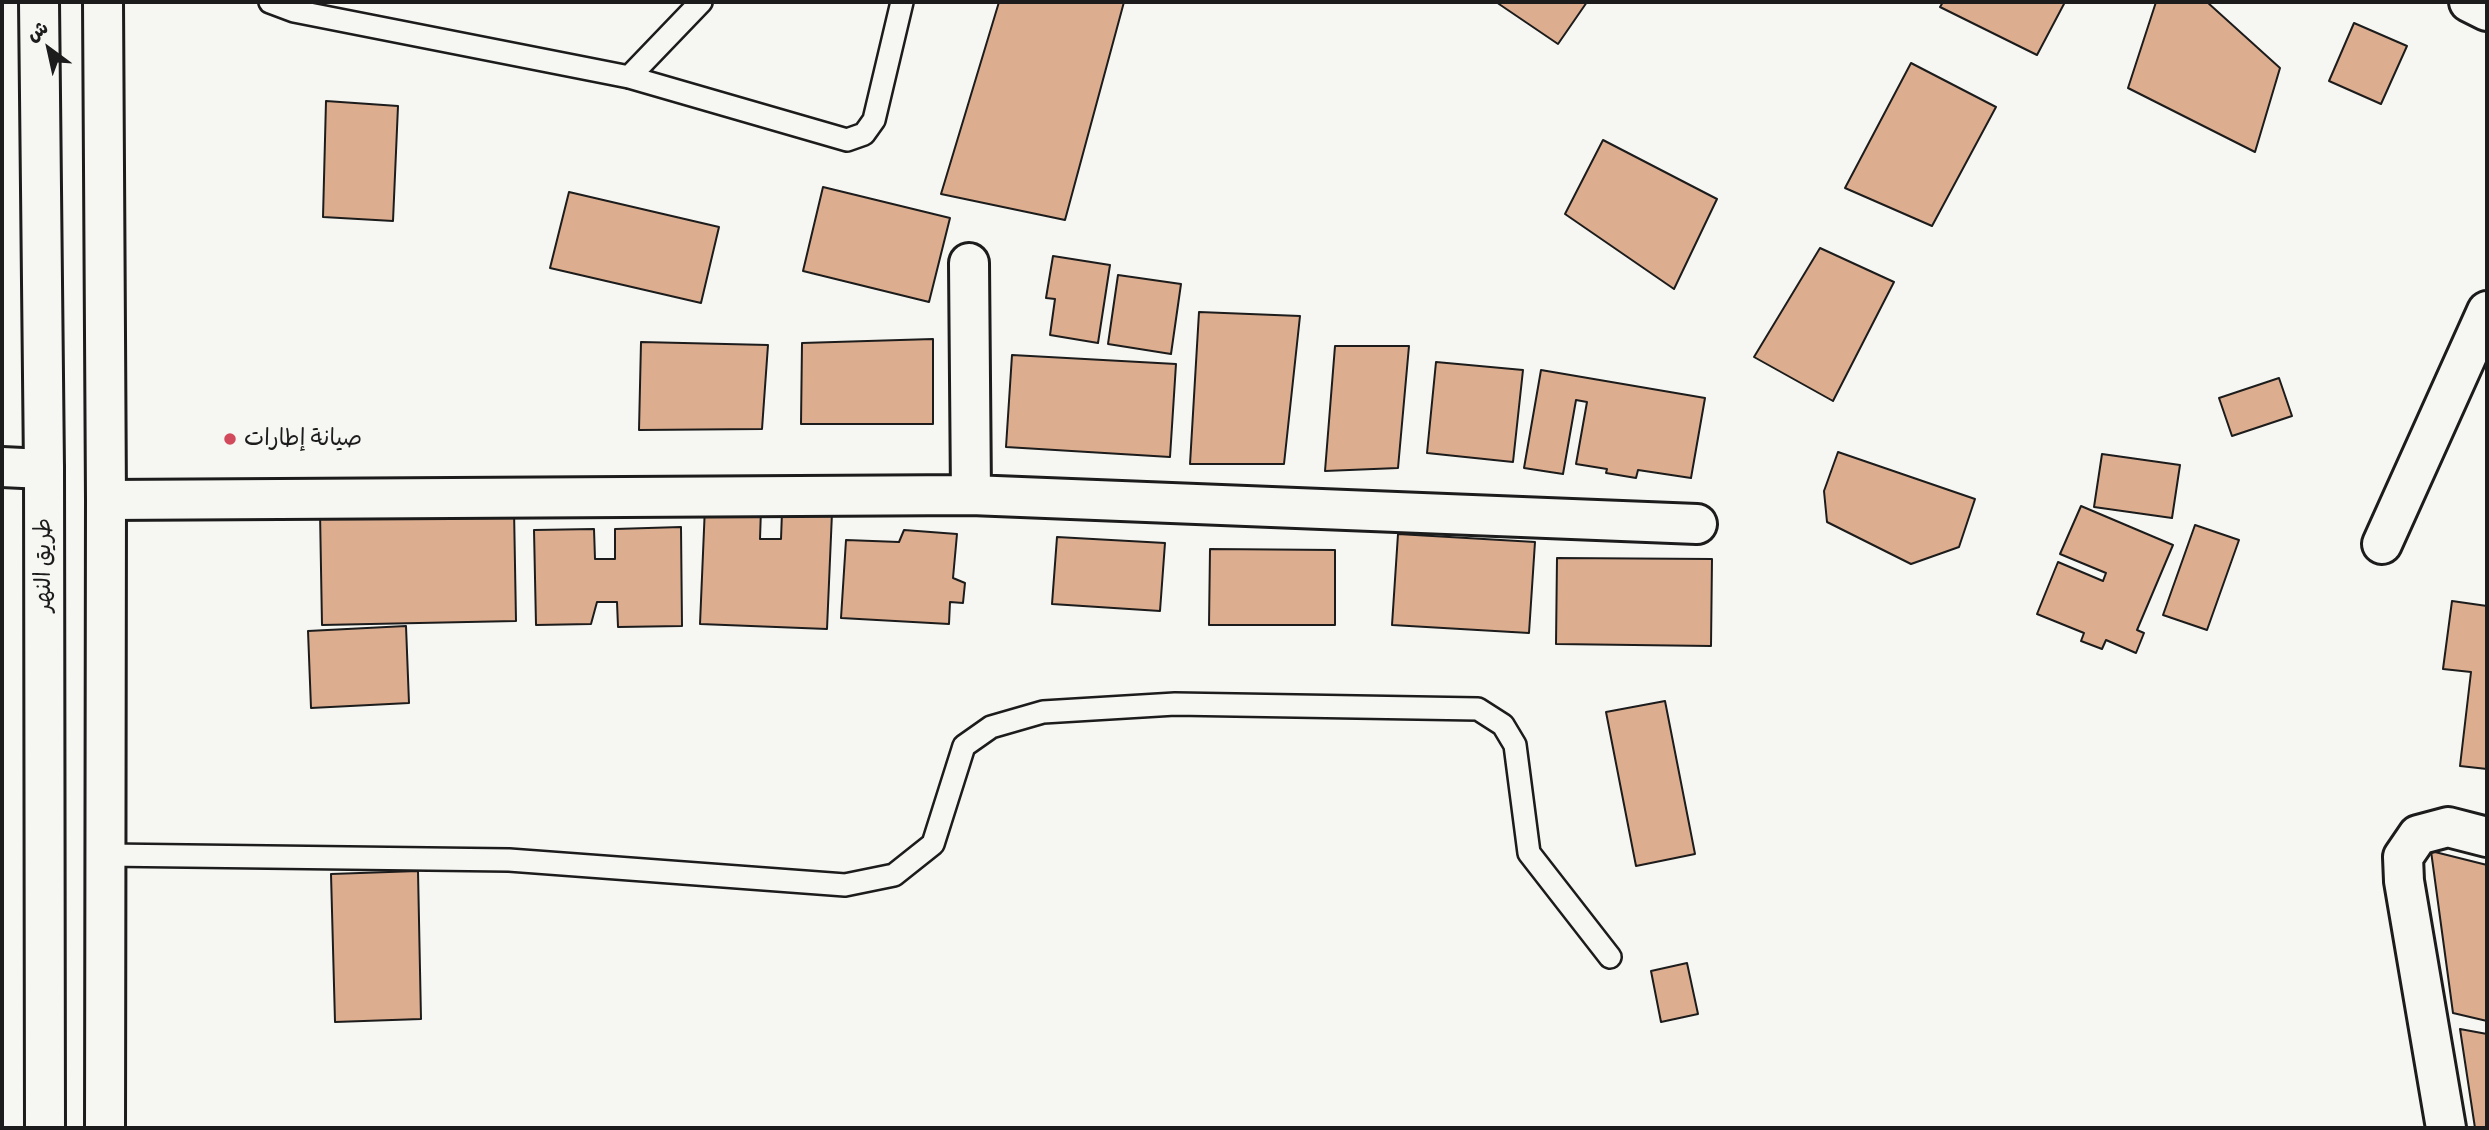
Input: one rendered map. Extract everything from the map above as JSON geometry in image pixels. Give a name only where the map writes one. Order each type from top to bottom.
[{"type":"street","name":"طريق النهر","points":[[39,2],[44,470],[45,1128]]},
{"type":"street","points":[[103,2],[106,500],[104,1128]]},
{"type":"street","points":[[2469,2],[2487,11]]},
{"type":"street","points":[[969,263],[971,495]]},
{"type":"street","points":[[2382,544],[2487,311]]},
{"type":"street","points":[[2,467],[44,470]]},
{"type":"street","points":[[106,500],[971,495],[1697,524]]},
{"type":"street","points":[[2446,1128],[2404,881],[2403,857],[2418,835],[2448,827],[2487,837]]},
{"type":"lane","points":[[270,2],[294,11],[629,77],[847,140],[864,134],[874,120],[902,2]]},
{"type":"lane","points":[[629,77],[701,2]]},
{"type":"lane","points":[[106,855],[509,860],[845,885],[894,875],[933,844],[964,746],[990,727],[1044,712],[1175,704],[1478,709],[1503,725],[1515,745],[1529,853],[1609,957]]},
{"type":"building","points":[[999,2],[1124,2],[1065,220],[941,194]]},
{"type":"building","points":[[1496,2],[1587,2],[1558,44]]},
{"type":"building","points":[[1943,2],[2065,2],[2037,55],[1940,7]]},
{"type":"building","points":[[2156,2],[2207,2],[2280,68],[2255,152],[2128,88]]},
{"type":"building","points":[[2354,23],[2407,46],[2381,104],[2329,81]]},
{"type":"building","points":[[1911,63],[1996,107],[1932,226],[1845,188]]},
{"type":"building","points":[[326,101],[398,106],[393,221],[323,217]]},
{"type":"building","points":[[1603,140],[1717,199],[1674,289],[1565,214]]},
{"type":"building","points":[[823,187],[950,218],[929,302],[803,271]]},
{"type":"building","points":[[569,192],[719,227],[701,303],[550,268]]},
{"type":"building","points":[[1820,248],[1894,282],[1833,401],[1754,357]]},
{"type":"building","points":[[1053,256],[1110,265],[1098,343],[1050,335],[1055,299],[1046,298]]},
{"type":"building","points":[[1118,275],[1181,284],[1171,354],[1108,344]]},
{"type":"building","points":[[1199,312],[1300,316],[1284,464],[1190,464]]},
{"type":"building","points":[[933,339],[933,424],[801,424],[802,343]]},
{"type":"building","points":[[641,342],[768,345],[762,429],[639,430]]},
{"type":"building","points":[[1335,346],[1409,346],[1398,468],[1325,471]]},
{"type":"building","points":[[1012,355],[1176,364],[1170,457],[1006,447]]},
{"type":"building","points":[[1436,362],[1523,370],[1513,462],[1427,453]]},
{"type":"building","points":[[1541,370],[1705,398],[1691,478],[1638,470],[1636,478],[1606,473],[1607,469],[1576,464],[1587,402],[1576,400],[1563,474],[1524,468]]},
{"type":"building","points":[[2279,378],[2292,416],[2232,436],[2219,398]]},
{"type":"building","points":[[1838,452],[1975,499],[1959,547],[1911,564],[1827,522],[1824,491]]},
{"type":"building","points":[[2102,454],[2180,465],[2172,518],[2094,507]]},
{"type":"building","points":[[705,506],[761,509],[760,539],[781,539],[782,512],[832,513],[827,629],[700,624]]},
{"type":"building","points":[[2081,506],[2173,545],[2137,630],[2144,633],[2136,653],[2106,640],[2102,649],[2081,641],[2084,633],[2037,614],[2058,562],[2103,581],[2106,573],[2060,554]]},
{"type":"building","points":[[514,509],[516,621],[322,625],[320,512]]},
{"type":"building","points":[[2195,525],[2239,540],[2207,630],[2163,615]]},
{"type":"building","points":[[681,527],[682,626],[618,627],[617,602],[597,602],[591,624],[536,625],[534,530],[594,529],[595,559],[615,559],[615,529]]},
{"type":"building","points":[[904,530],[957,534],[953,578],[965,583],[963,603],[950,602],[949,624],[841,618],[846,540],[899,542]]},
{"type":"building","points":[[1398,534],[1535,542],[1529,633],[1392,625]]},
{"type":"building","points":[[1057,537],[1165,543],[1160,611],[1052,604]]},
{"type":"building","points":[[1210,549],[1335,550],[1335,625],[1209,625]]},
{"type":"building","points":[[1557,558],[1712,559],[1711,646],[1556,644]]},
{"type":"building","points":[[2452,601],[2487,606],[2487,769],[2460,766],[2471,672],[2443,669]]},
{"type":"building","points":[[406,626],[409,703],[311,708],[308,631]]},
{"type":"building","points":[[1665,701],[1695,854],[1636,866],[1606,712]]},
{"type":"building","points":[[2431,851],[2487,865],[2487,1021],[2453,1013]]},
{"type":"building","points":[[418,871],[421,1019],[335,1022],[331,874]]},
{"type":"building","points":[[1687,963],[1698,1014],[1661,1022],[1651,971]]},
{"type":"building","points":[[2460,1029],[2487,1034],[2487,1128],[2475,1128]]},
{"type":"place","name":"صيانة إطارات","points":[[230,439]]}]
